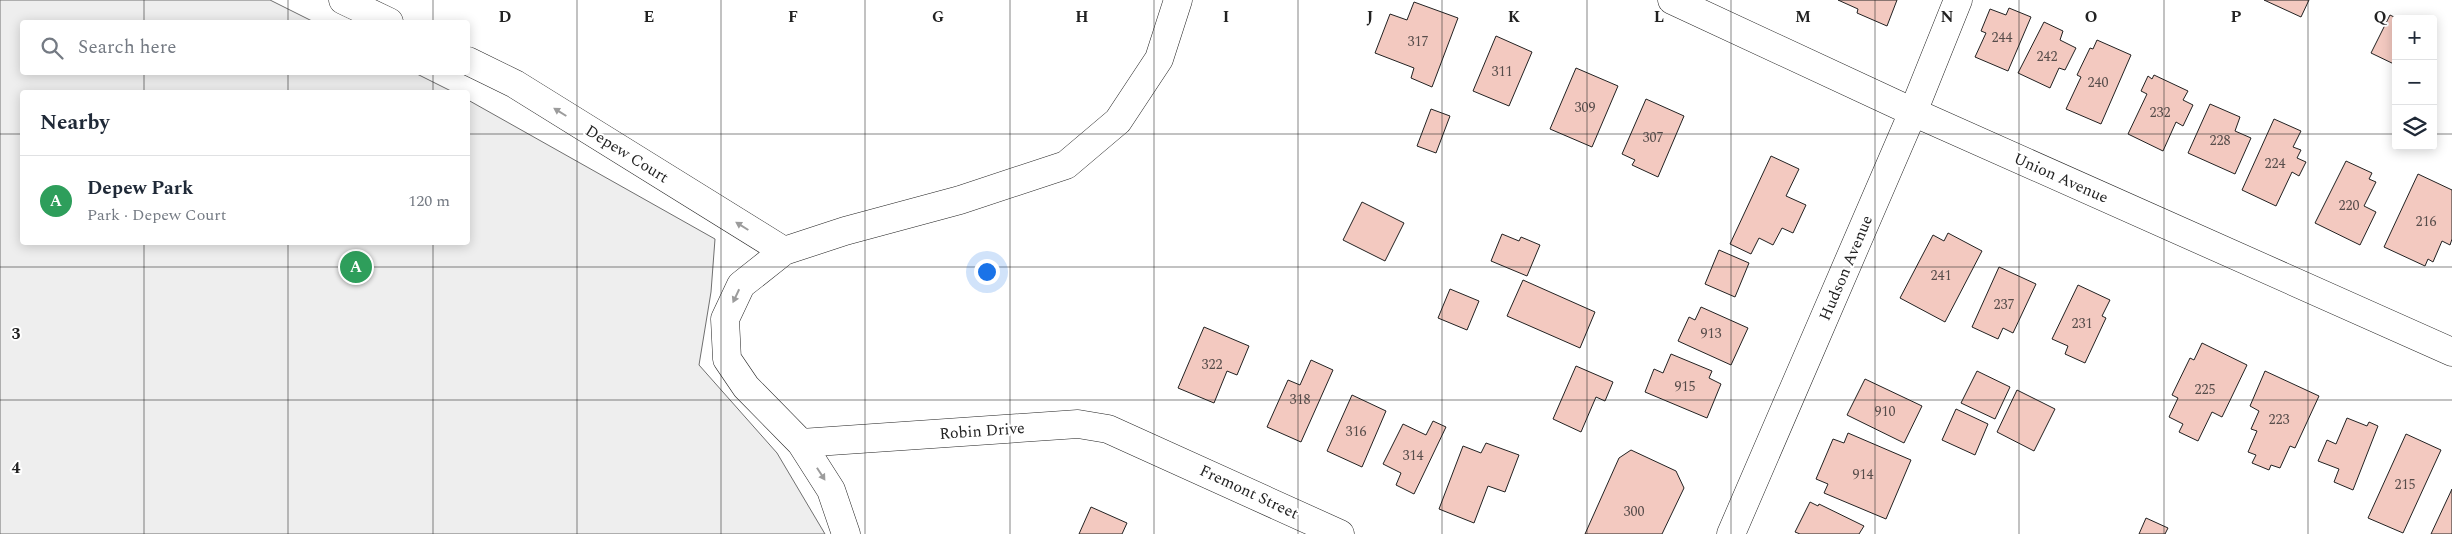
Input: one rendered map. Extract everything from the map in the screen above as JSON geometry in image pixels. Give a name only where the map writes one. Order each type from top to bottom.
[{"type":"street","points":[[343,0],[385,20]]},
{"type":"street","points":[[846,534],[831,490],[800,443],[746,387],[727,359],[725,319],[741,285],[784,251],[960,200],[1066,165],[1118,121],[1159,59],[1178,0]]},
{"type":"street","name":"Union Avenue","points":[[1672,0],[1913,112],[2452,352]]},
{"type":"street","name":"Hudson Avenue","points":[[1731,534],[1913,112],[1958,0]]},
{"type":"street","name":"Depew Court","points":[[470,62],[515,84],[784,251]]},
{"type":"street","name":"Robin Drive","points":[[800,443],[1078,424],[1108,429],[1159,451]]},
{"type":"street","name":"Fremont Street","points":[[1159,451],[1340,534]]},
{"type":"shaded area","points":[[0,0],[270,0],[310,20],[20,20],[20,75],[419,75],[449,90],[20,90],[20,245],[470,245],[470,101],[715,239],[711,292],[699,365],[777,453],[825,534],[0,534]]},
{"type":"building","points":[[1838,0],[1897,0],[1887,26],[1857,13],[1858,9]]},
{"type":"building","points":[[2264,0],[2309,0],[2301,17]]},
{"type":"building","points":[[1414,2],[1458,18],[1432,87],[1411,78],[1414,68],[1375,53],[1390,14],[1407,20]]},
{"type":"building","points":[[2009,8],[2031,17],[2008,71],[1975,57],[1986,33],[1981,31],[1990,9],[2006,15]]},
{"type":"building","points":[[2390,15],[2392,16],[2392,63],[2371,53]]},
{"type":"building","points":[[2044,22],[2063,31],[2060,40],[2076,48],[2065,70],[2059,68],[2050,88],[2018,73]]},
{"type":"building","points":[[1496,36],[1532,52],[1509,106],[1473,91]]},
{"type":"building","points":[[2097,40],[2131,55],[2101,124],[2066,109],[2081,77],[2077,75],[2090,48],[2093,49]]},
{"type":"building","points":[[1576,68],[1618,86],[1592,147],[1550,129]]},
{"type":"building","points":[[2154,75],[2188,91],[2183,100],[2193,105],[2183,126],[2176,122],[2163,151],[2128,134],[2147,94],[2141,91],[2148,76],[2152,79]]},
{"type":"building","points":[[1646,99],[1684,116],[1658,177],[1632,165],[1635,160],[1622,154]]},
{"type":"building","points":[[2210,104],[2240,117],[2235,131],[2251,138],[2235,174],[2188,153]]},
{"type":"building","points":[[1431,109],[1450,116],[1436,153],[1417,146]]},
{"type":"building","points":[[2274,119],[2301,131],[2293,147],[2301,150],[2297,158],[2306,162],[2299,176],[2292,172],[2276,206],[2242,190]]},
{"type":"building","points":[[1771,156],[1799,169],[1786,196],[1806,205],[1793,233],[1782,228],[1773,245],[1759,238],[1751,254],[1730,244]]},
{"type":"building","points":[[2346,161],[2372,173],[2369,179],[2376,182],[2364,206],[2376,212],[2360,245],[2315,223]]},
{"type":"building","points":[[2418,174],[2452,190],[2452,239],[2450,245],[2442,241],[2433,262],[2428,259],[2425,266],[2384,247]]},
{"type":"building","points":[[1362,202],[1404,223],[1385,261],[1343,240]]},
{"type":"building","points":[[1948,233],[1982,251],[1945,322],[1900,298],[1933,235],[1944,241]]},
{"type":"building","points":[[1502,234],[1519,241],[1521,237],[1540,245],[1527,276],[1491,261]]},
{"type":"building","points":[[1719,250],[1749,263],[1735,297],[1705,284]]},
{"type":"building","points":[[1999,267],[2036,284],[2013,333],[2003,328],[1998,339],[1972,327]]},
{"type":"building","points":[[1523,280],[1595,312],[1580,348],[1507,316]]},
{"type":"building","points":[[2078,285],[2110,300],[2102,316],[2106,318],[2085,363],[2065,354],[2068,346],[2052,339]]},
{"type":"building","points":[[1450,289],[1479,301],[1467,330],[1438,318]]},
{"type":"building","points":[[1701,307],[1748,328],[1731,365],[1678,341],[1689,317],[1695,320]]},
{"type":"building","points":[[1204,327],[1249,346],[1237,375],[1227,371],[1214,403],[1178,388]]},
{"type":"building","points":[[2202,343],[2247,365],[2222,417],[2212,412],[2198,441],[2179,432],[2183,424],[2169,417],[2178,398],[2172,395],[2190,358],[2194,360]]},
{"type":"building","points":[[1671,354],[1712,371],[1709,378],[1721,384],[1707,418],[1645,392],[1654,369],[1663,373]]},
{"type":"building","points":[[1311,360],[1333,370],[1301,442],[1267,427],[1288,380],[1300,385]]},
{"type":"building","points":[[1576,366],[1613,382],[1605,401],[1596,397],[1581,432],[1553,419]]},
{"type":"building","points":[[1977,371],[2010,387],[1995,419],[1961,403]]},
{"type":"building","points":[[2265,371],[2319,396],[2295,448],[2290,446],[2280,468],[2271,465],[2269,470],[2252,463],[2256,455],[2248,452],[2257,431],[2251,429],[2259,411],[2250,406]]},
{"type":"building","points":[[1865,379],[1922,406],[1904,443],[1847,415]]},
{"type":"building","points":[[2017,390],[2055,409],[2034,451],[1997,432]]},
{"type":"building","points":[[1352,395],[1386,411],[1362,467],[1327,451]]},
{"type":"building","points":[[1956,409],[1988,424],[1975,455],[1942,440]]},
{"type":"building","points":[[2347,418],[2367,426],[2369,422],[2378,426],[2353,490],[2334,482],[2339,469],[2318,461],[2327,440],[2336,444]]},
{"type":"building","points":[[1433,421],[1446,427],[1414,494],[1396,485],[1401,473],[1383,464],[1403,424],[1426,435]]},
{"type":"building","points":[[1848,433],[1911,460],[1886,519],[1824,493],[1828,484],[1816,479],[1833,439],[1844,443]]},
{"type":"building","points":[[2406,434],[2441,450],[2403,533],[2368,518]]},
{"type":"building","points":[[1486,443],[1519,455],[1505,492],[1488,486],[1474,523],[1439,509],[1463,446],[1481,453]]},
{"type":"building","points":[[1631,450],[1676,471],[1684,488],[1662,534],[1585,534],[1619,458]]},
{"type":"building","points":[[2452,489],[2452,534],[2431,534]]},
{"type":"building","points":[[1810,502],[1818,506],[1819,504],[1864,526],[1859,534],[1800,534],[1795,532]]},
{"type":"building","points":[[1091,507],[1127,523],[1122,534],[1079,534]]},
{"type":"building","points":[[2146,518],[2168,528],[2165,534],[2139,534]]},
{"type":"place","name":"Depew Park","points":[[356,267]]}]
